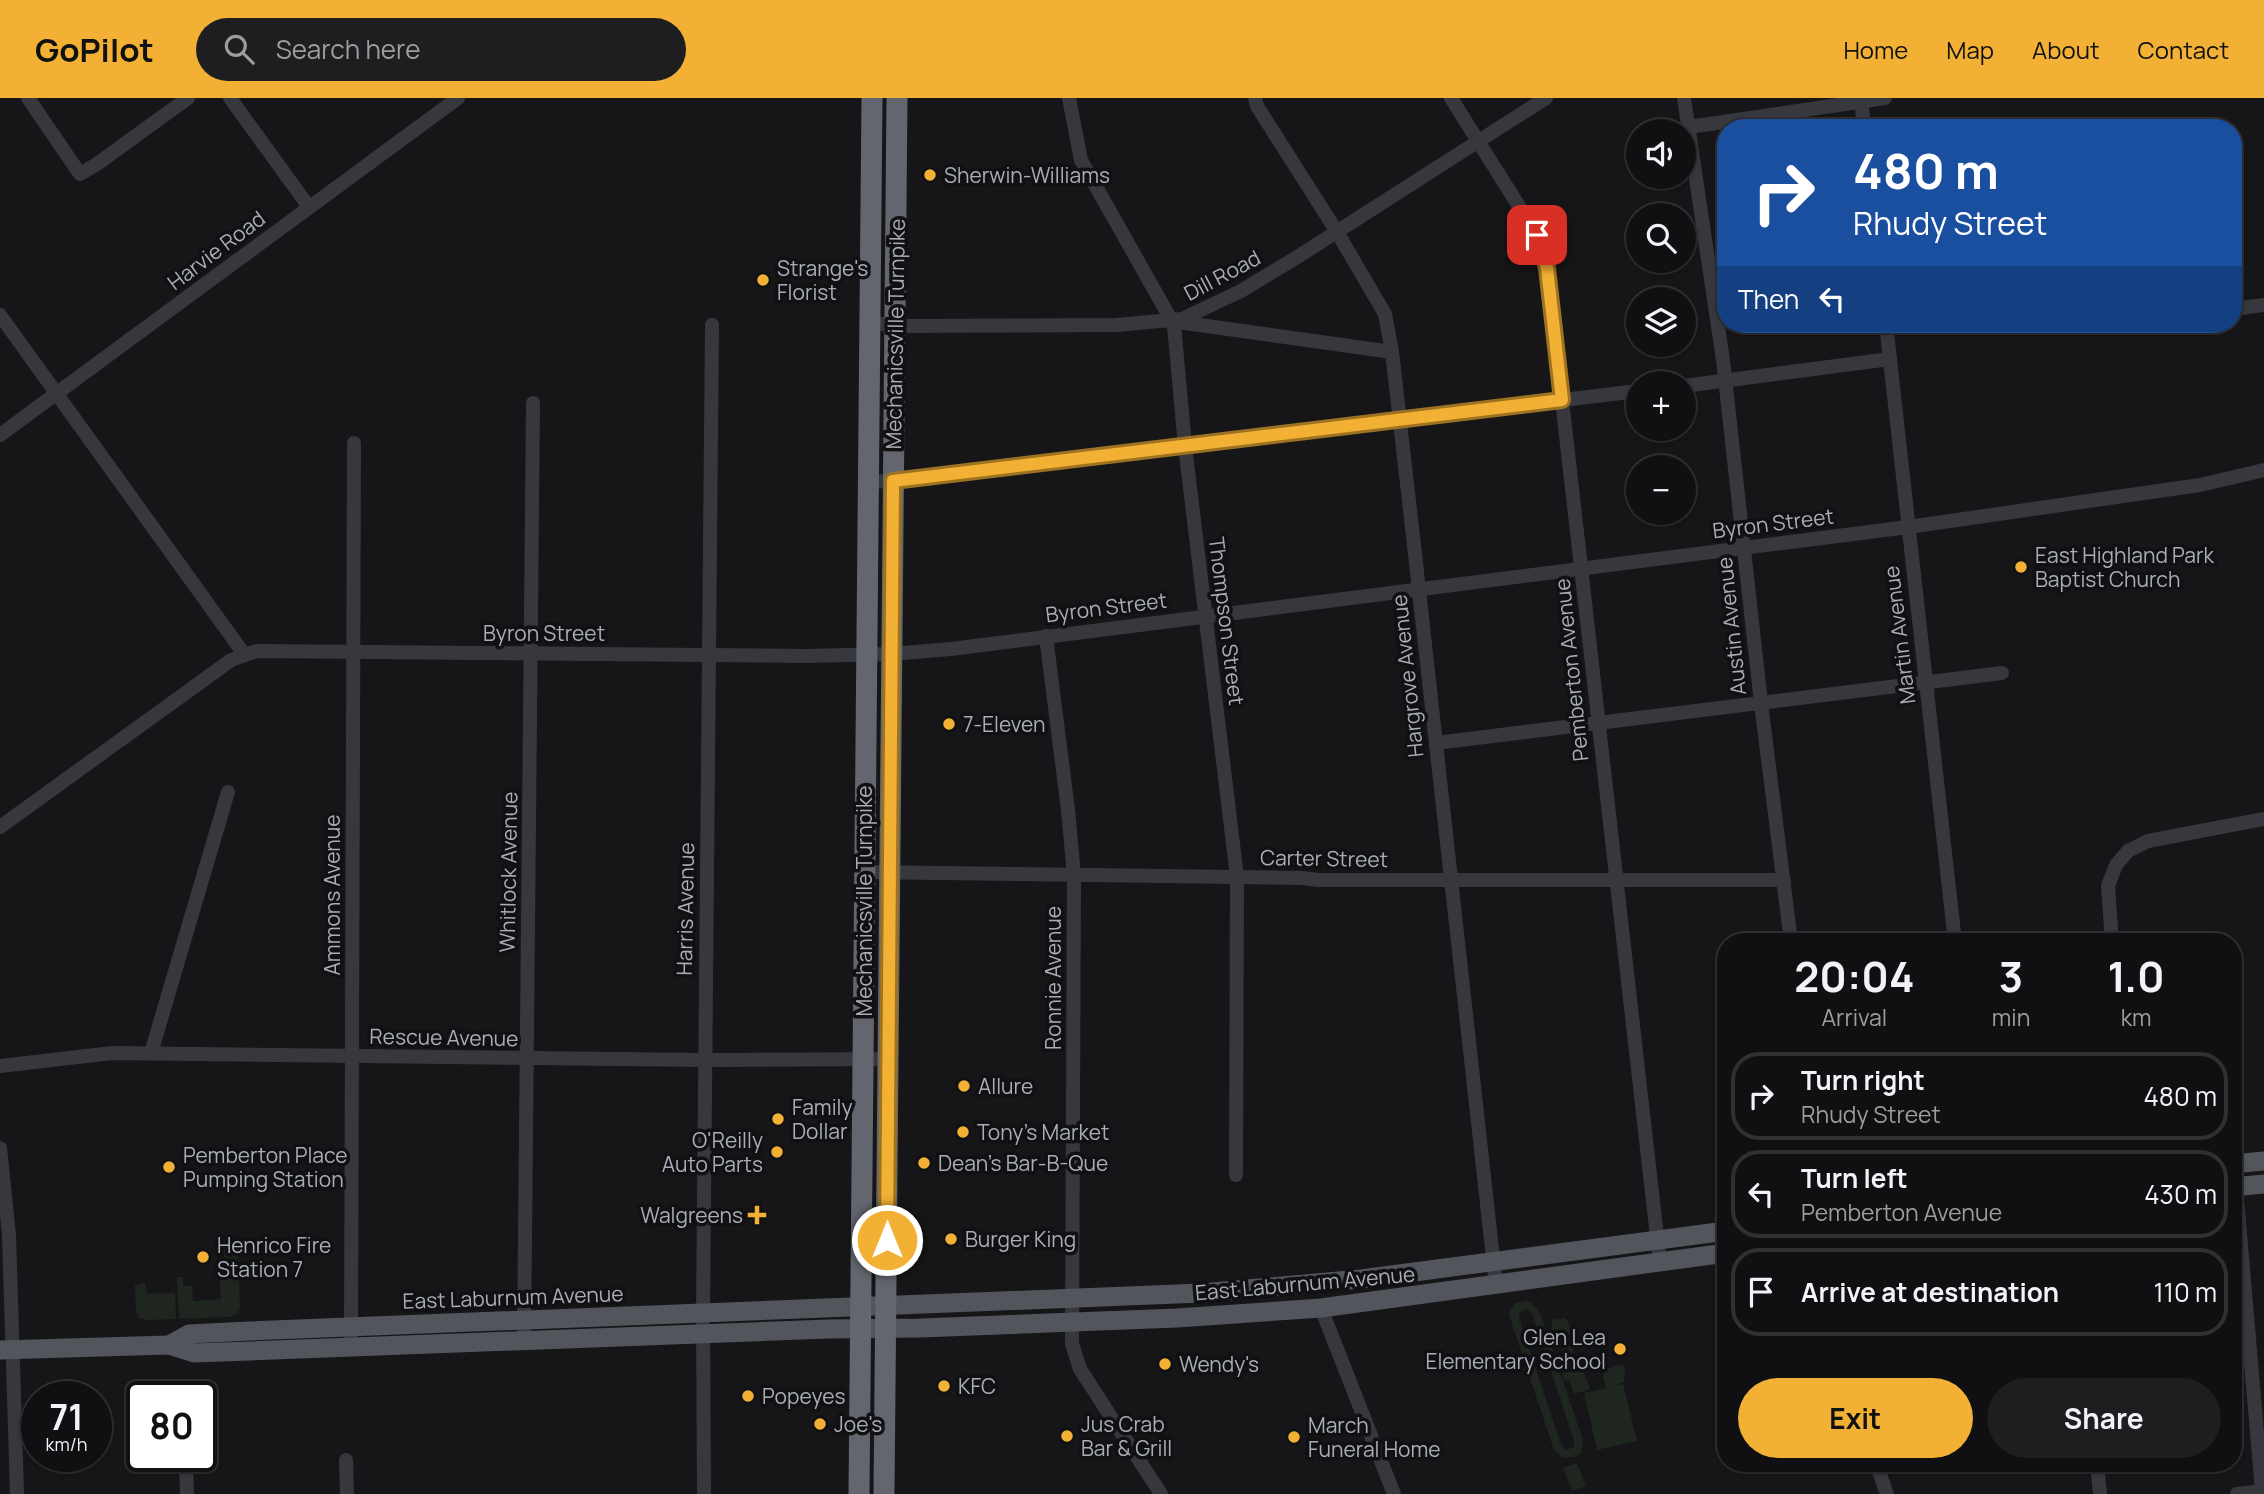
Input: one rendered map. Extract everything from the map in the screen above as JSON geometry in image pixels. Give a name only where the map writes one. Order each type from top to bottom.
[{"type":"highway","name":"Mechanicsville Turnpike","points":[[859,1494],[872,98]]},
{"type":"highway","name":"Mechanicsville Turnpike","points":[[884,1494],[897,98]]},
{"type":"main road","points":[[2242,1163],[2264,1161]]},
{"type":"main road","points":[[2242,1186],[2264,1185]]},
{"type":"main road","name":"East Laburnum Avenue","points":[[169,1345],[189,1334],[1073,1299],[1235,1290],[1361,1279],[1717,1232]]},
{"type":"main road","name":"East Laburnum Avenue","points":[[6,1349],[169,1345],[194,1353],[1237,1315],[1321,1308],[1717,1254]]},
{"type":"street","points":[[28,98],[80,174],[188,98]]},
{"type":"street","points":[[230,98],[309,207]]},
{"type":"street","name":"Harvie Road","points":[[0,435],[457,98]]},
{"type":"street","name":"Thompson Street","points":[[1069,98],[1082,160],[1173,321],[1185,446],[1237,877],[1236,1175]]},
{"type":"street","name":"Hargrove Avenue","points":[[1255,98],[1257,106],[1385,314],[1392,352],[1496,1285]]},
{"type":"street","name":"Pemberton Avenue","points":[[1451,98],[1537,235],[1547,268],[1660,1263]]},
{"type":"street","name":"Dill Road","points":[[870,322],[895,326],[1116,325],[1173,321],[1191,316],[1241,291],[1546,98]]},
{"type":"street","name":"Austin Avenue","points":[[1684,98],[1688,119]]},
{"type":"street","points":[[1740,119],[1885,98]]},
{"type":"street","points":[[1861,100],[1863,119]]},
{"type":"street","points":[[1696,126],[1717,123]]},
{"type":"street","name":"Austin Avenue","points":[[1696,176],[1717,325]]},
{"type":"street","points":[[2242,308],[2264,305]]},
{"type":"street","points":[[0,315],[244,654]]},
{"type":"street","points":[[1173,321],[1392,352]]},
{"type":"street","name":"Harris Avenue","points":[[704,1494],[703,1313],[712,325]]},
{"type":"street","name":"Austin Avenue","points":[[1718,333],[1790,933]]},
{"type":"street","name":"Martin Avenue","points":[[1887,333],[1954,933]]},
{"type":"street","points":[[1696,385],[1890,359]]},
{"type":"street","points":[[867,483],[1626,392]]},
{"type":"street","name":"Whitlock Avenue","points":[[524,1342],[533,403]]},
{"type":"street","name":"Ammons Avenue","points":[[351,1348],[354,443]]},
{"type":"street","name":"Byron Street","points":[[0,827],[208,676],[244,654],[256,651],[709,655],[866,654],[957,648],[1908,527],[2200,485],[2264,470]]},
{"type":"street","name":"Ronnie Avenue","points":[[1046,636],[1074,875],[1072,1344],[1080,1369],[1161,1494]]},
{"type":"street","points":[[1436,743],[2002,673]]},
{"type":"street","points":[[150,1053],[228,792]]},
{"type":"street","points":[[2111,933],[2108,886],[2116,865],[2133,848],[2148,841],[2264,819]]},
{"type":"street","name":"Carter Street","points":[[863,872],[1319,880],[1784,880]]},
{"type":"street","name":"Rescue Avenue","points":[[0,1066],[112,1053],[527,1059],[888,1059]]},
{"type":"street","points":[[0,1148],[9,1235],[6,1349],[16,1494]]},
{"type":"street","points":[[2237,1494],[2263,1491],[2242,1271]]},
{"type":"street","points":[[1321,1308],[1394,1494]]},
{"type":"street","points":[[346,1460],[346,1494]]},
{"type":"street","points":[[186,1472],[187,1494]]},
{"type":"street","points":[[1879,1472],[1887,1494]]},
{"type":"street","points":[[2098,1472],[2100,1494]]},
{"type":"shaded area","points":[[224,1248],[233,1248],[238,1254],[240,1308],[237,1314],[229,1317],[179,1319],[177,1277],[183,1277],[183,1286],[192,1286],[193,1301],[221,1299],[219,1263],[224,1262]]},
{"type":"shaded area","points":[[145,1282],[147,1294],[175,1293],[176,1319],[139,1318],[136,1311],[135,1285]]},
{"type":"shaded area","points":[[1526,1300],[1536,1307],[1549,1341],[1552,1320],[1565,1318],[1570,1325],[1572,1353],[1564,1353],[1561,1346],[1550,1343],[1583,1440],[1581,1453],[1575,1457],[1563,1458],[1554,1450],[1511,1321],[1509,1313],[1514,1304]],"holes":[[[1526,1309],[1532,1313],[1574,1441],[1574,1447],[1566,1450],[1561,1444],[1519,1318],[1519,1313]]]},
{"type":"shaded area","points":[[1619,1365],[1625,1367],[1624,1382],[1611,1386],[1623,1384],[1637,1441],[1597,1450],[1584,1393],[1606,1388],[1603,1375],[1605,1370]]},
{"type":"shaded area","points":[[1565,1366],[1583,1370],[1590,1389],[1574,1394],[1570,1381],[1564,1380],[1562,1371]]},
{"type":"shaded area","points":[[1577,1463],[1586,1486],[1572,1491],[1563,1468]]},
{"type":"place","name":"Sherwin-Williams","points":[[930,175]]},
{"type":"place","name":"Strange's Florist","points":[[763,280]]},
{"type":"place","name":"East Highland Park Baptist Church","points":[[2021,567]]},
{"type":"place","name":"7-Eleven","points":[[949,724]]},
{"type":"place","name":"Allure","points":[[964,1086]]},
{"type":"place","name":"Family Dollar","points":[[778,1119]]},
{"type":"place","name":"Tony's Market","points":[[963,1132]]},
{"type":"place","name":"O'Reilly Auto Parts","points":[[777,1152]]},
{"type":"place","name":"Dean's Bar-B-Que","points":[[924,1163]]},
{"type":"place","name":"Pemberton Place Pumping Station","points":[[169,1167]]},
{"type":"place","name":"Walgreens","points":[[757,1215]]},
{"type":"place","name":"Burger King","points":[[951,1239]]},
{"type":"place","name":"Henrico Fire Station 7","points":[[203,1257]]},
{"type":"place","name":"Glen Lea Elementary School","points":[[1620,1349]]},
{"type":"place","name":"Wendy's","points":[[1165,1364]]},
{"type":"place","name":"KFC","points":[[944,1386]]},
{"type":"place","name":"Popeyes","points":[[748,1396]]},
{"type":"place","name":"Joe's","points":[[820,1424]]},
{"type":"place","name":"Jus Crab Bar & Grill","points":[[1067,1436]]},
{"type":"place","name":"March Funeral Home","points":[[1294,1437]]},
{"type":"route","points":[[887,1240],[893,481],[1562,400],[1547,268],[1537,235]]}]
